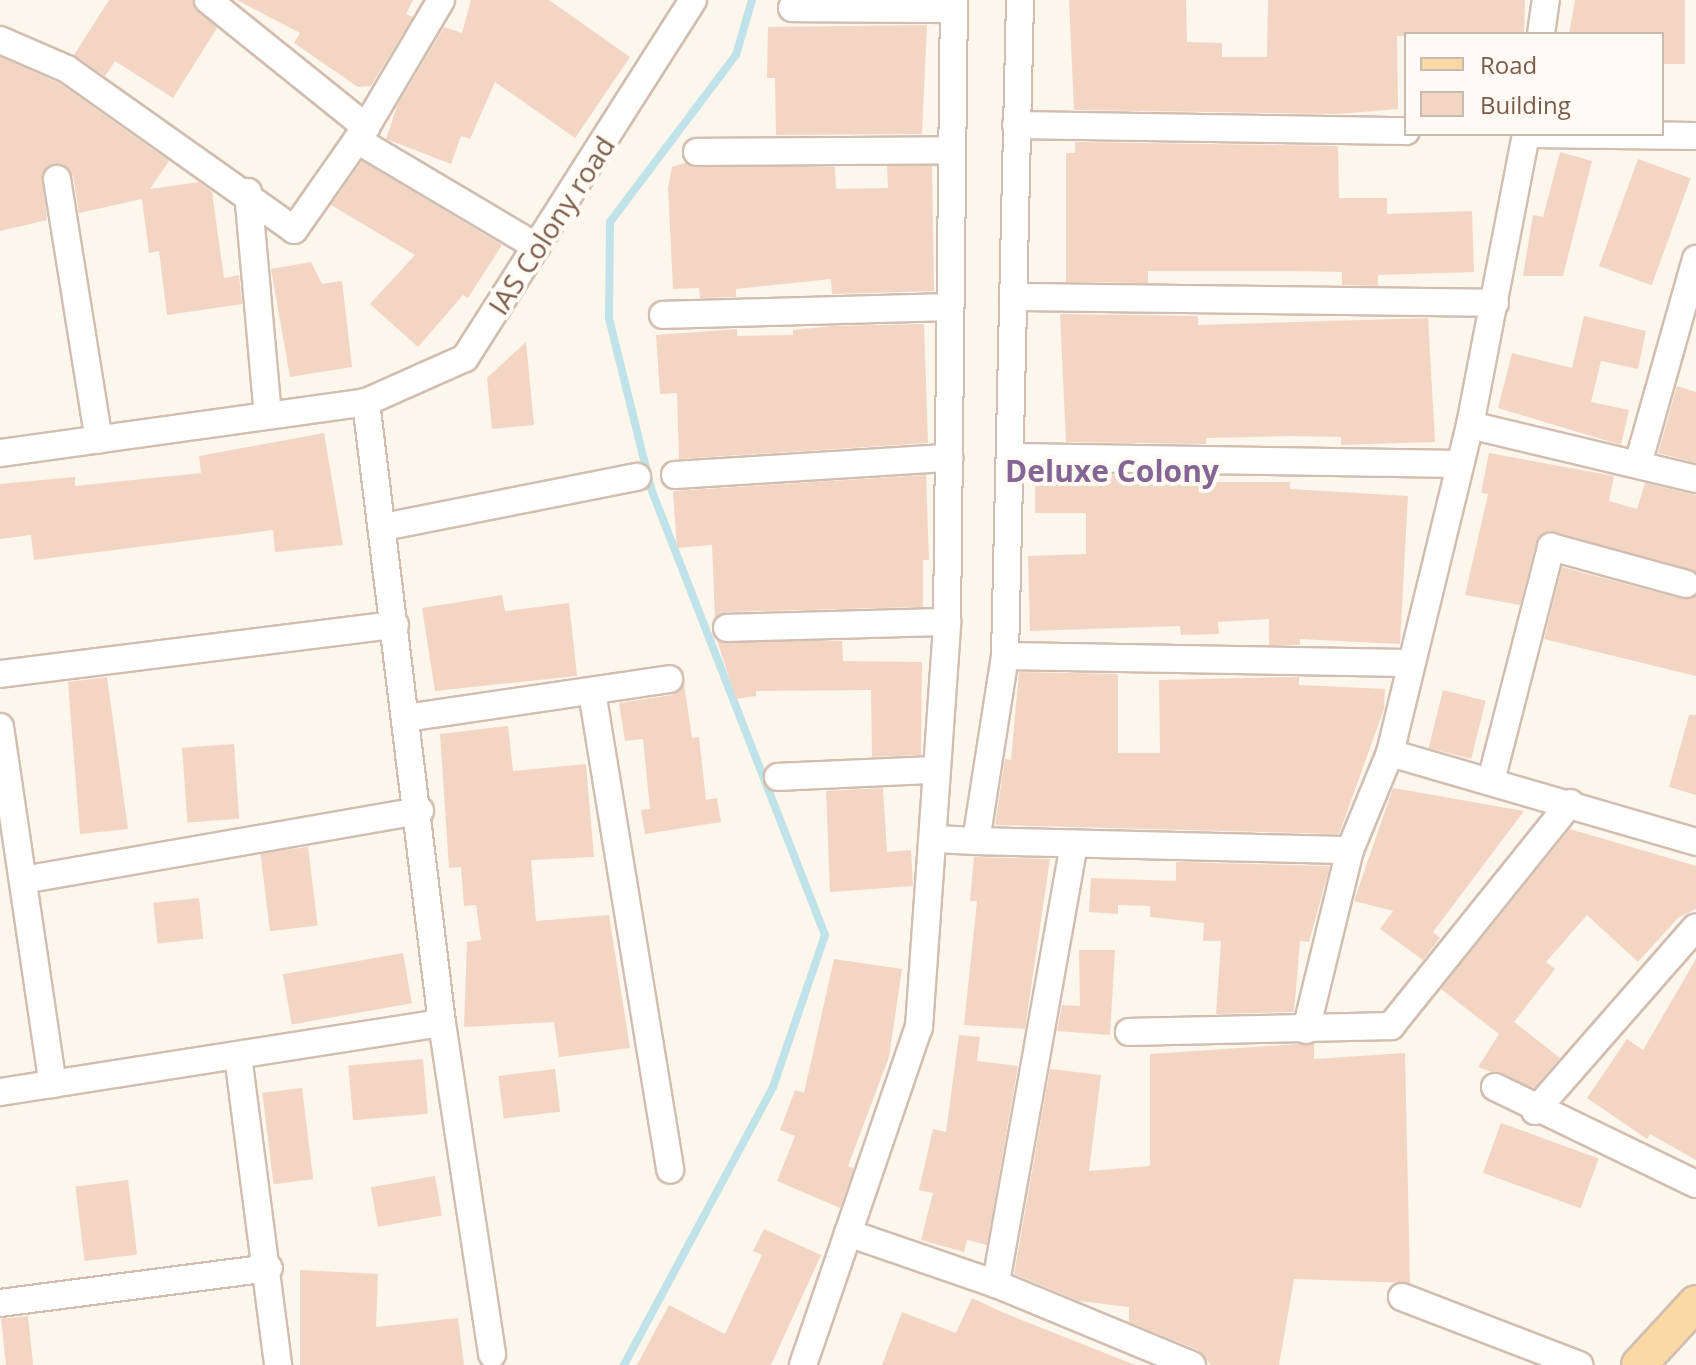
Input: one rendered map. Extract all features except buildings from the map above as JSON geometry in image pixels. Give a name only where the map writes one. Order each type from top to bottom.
[{"type":"main road","points":[[1639,1365],[1696,1303]]},
{"type":"street","points":[[208,0],[362,134],[537,247]]},
{"type":"street","points":[[0,40],[67,69],[248,192],[294,230],[362,134],[441,0]]},
{"type":"street","name":"IAS Colony road","points":[[0,453],[366,402],[465,358],[693,0]]},
{"type":"street","points":[[976,841],[1005,656],[1020,0]]},
{"type":"street","points":[[1541,32],[1546,0]]},
{"type":"street","points":[[792,8],[954,4],[947,307],[947,622],[933,770],[935,839],[919,1027],[803,1365]]},
{"type":"street","points":[[1016,125],[1404,131]]},
{"type":"street","points":[[1306,1030],[1350,850],[1390,753],[1408,663],[1470,425],[1529,136]]},
{"type":"street","points":[[1664,136],[1696,136]]},
{"type":"street","points":[[697,152],[952,150]]},
{"type":"street","points":[[57,179],[99,440]]},
{"type":"street","points":[[248,192],[268,415]]},
{"type":"street","points":[[1638,464],[1690,305],[1696,259]]},
{"type":"street","points":[[1013,297],[1495,303]]},
{"type":"street","points":[[663,315],[947,307]]},
{"type":"street","points":[[366,402],[420,811],[442,1023],[492,1354]]},
{"type":"street","points":[[1470,425],[1696,479]]},
{"type":"street","points":[[1010,457],[1460,464]]},
{"type":"street","points":[[675,475],[949,458]]},
{"type":"street","points":[[384,527],[637,477]]},
{"type":"street","points":[[1491,781],[1551,547],[1686,584]]},
{"type":"street","points":[[727,628],[947,622]]},
{"type":"street","points":[[0,674],[395,625]]},
{"type":"street","points":[[1005,656],[1408,663]]},
{"type":"street","points":[[406,718],[669,679]]},
{"type":"street","points":[[592,692],[670,1170]]},
{"type":"street","points":[[0,727],[53,1084]]},
{"type":"street","points":[[1390,753],[1696,842]]},
{"type":"street","points":[[778,777],[933,770]]},
{"type":"street","points":[[1129,1032],[1391,1026],[1570,803]]},
{"type":"street","points":[[23,880],[420,811]]},
{"type":"street","points":[[935,839],[1350,850]]},
{"type":"street","points":[[996,1284],[1074,844]]},
{"type":"street","points":[[1535,1111],[1696,927]]},
{"type":"street","points":[[0,1092],[442,1023]]},
{"type":"street","points":[[238,1056],[269,1268],[278,1365]]},
{"type":"street","points":[[1495,1087],[1535,1111],[1696,1184]]},
{"type":"street","points":[[848,1233],[996,1284],[1192,1365]]},
{"type":"street","points":[[0,1303],[269,1268]]},
{"type":"street","points":[[1402,1297],[1579,1365]]},
{"type":"waterway","points":[[624,1365],[773,1087],[825,935],[651,488],[609,318],[610,222],[736,55],[752,0]]},
{"type":"district","name":"Deluxe Colony","points":[[1112,471]]}]
